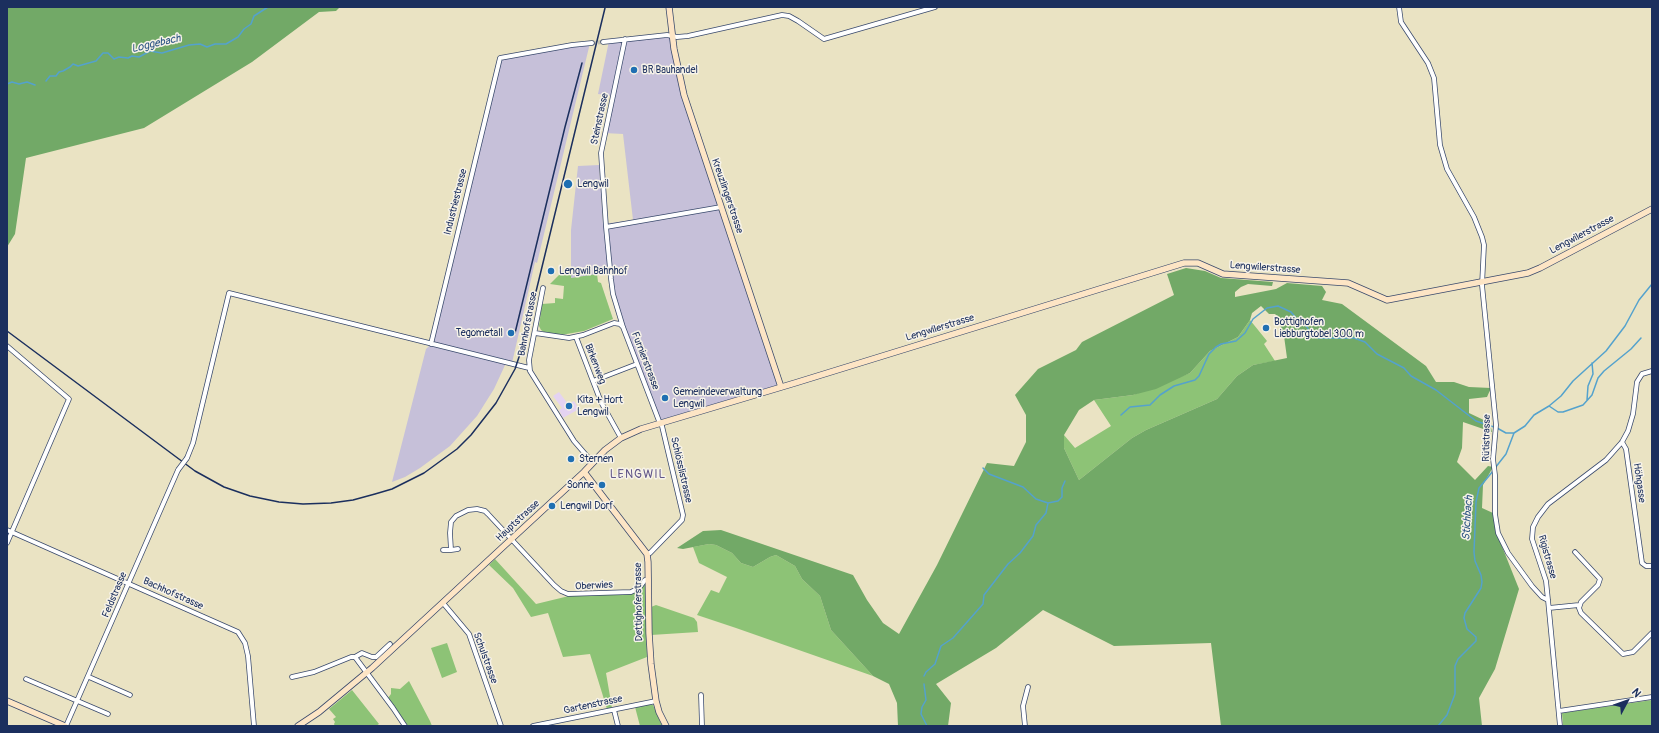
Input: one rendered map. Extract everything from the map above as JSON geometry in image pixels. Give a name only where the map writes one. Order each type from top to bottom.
[{"type":"street","name":"Kreuzlingerstrasse","points":[[669,7],[672,36],[682,88],[781,387]]},
{"type":"street","points":[[603,42],[625,39],[688,36],[782,15],[789,16],[798,21],[824,39],[935,7]]},
{"type":"street","name":"Rütistrasse","points":[[1399,7],[1401,22],[1428,63],[1434,78],[1440,145],[1444,159],[1451,176],[1474,217],[1484,246],[1481,272],[1496,428],[1494,464],[1496,524],[1502,544],[1532,586],[1542,597],[1548,600]]},
{"type":"street","name":"Steinstrasse","points":[[623,327],[614,294],[606,227],[601,150],[625,39]]},
{"type":"street","name":"Industriestrasse","points":[[430,344],[500,58],[572,45],[592,43]]},
{"type":"street","points":[[606,227],[721,207]]},
{"type":"street","name":"Lengwilerstrasse","points":[[781,387],[1188,262],[1202,264],[1223,274],[1348,283],[1387,300],[1521,274],[1540,268],[1652,209]]},
{"type":"street","name":"Bahnhofstrasse","points":[[543,288],[529,368],[531,374],[574,441],[593,463]]},
{"type":"street","name":"Feldstrasse","points":[[66,726],[76,701],[89,677],[178,470],[188,458],[194,443],[229,293],[430,344]]},
{"type":"street","points":[[535,333],[557,337],[576,337],[614,323],[620,324],[623,327]]},
{"type":"street","name":"Furnierstrasse","points":[[623,327],[660,423]]},
{"type":"street","name":"Birkenweg","points":[[576,337],[601,402],[621,438]]},
{"type":"street","points":[[430,344],[529,368]]},
{"type":"street","points":[[7,346],[69,399],[9,531],[7,543]]},
{"type":"street","points":[[593,381],[637,364]]},
{"type":"street","name":"Rigistrasse","points":[[1560,726],[1546,581],[1532,539],[1535,521],[1548,504],[1606,460],[1622,442],[1628,431],[1633,414],[1636,382],[1642,374],[1652,371]]},
{"type":"street","name":"Hauptstrasse","points":[[298,726],[324,708],[366,673],[584,472],[605,450],[621,438],[641,429],[781,387]]},
{"type":"street","name":"Schlösslistrasse","points":[[647,554],[650,553],[682,520],[683,515],[662,426],[660,423]]},
{"type":"street","name":"Höhgasse","points":[[1622,442],[1626,449],[1642,563],[1646,566],[1652,566]]},
{"type":"street","name":"Dettighoferstrasse","points":[[584,472],[647,554],[649,647],[656,701],[659,712],[666,726]]},
{"type":"street","name":"Oberwies","points":[[452,550],[450,532],[451,522],[456,516],[468,510],[477,509],[485,511],[554,585],[561,591],[568,594],[631,592],[639,588],[645,580],[648,580]]},
{"type":"street","name":"Bachhofstrasse","points":[[9,531],[238,632],[245,643],[248,656],[254,726]]},
{"type":"street","points":[[443,550],[458,549]]},
{"type":"street","points":[[1549,608],[1579,605],[1598,585],[1600,579],[1575,552]]},
{"type":"street","name":"Schulstrasse","points":[[443,603],[469,634],[501,726]]},
{"type":"street","points":[[1579,605],[1581,613],[1623,654],[1633,652],[1652,633]]},
{"type":"street","points":[[292,677],[314,672],[362,653],[376,657],[390,644]]},
{"type":"street","points":[[355,657],[394,708],[405,726]]},
{"type":"street","points":[[89,677],[130,695]]},
{"type":"street","points":[[26,680],[108,714]]},
{"type":"street","points":[[1025,726],[1023,706],[1028,687]]},
{"type":"street","points":[[701,695],[702,726]]},
{"type":"street","points":[[1558,711],[1652,697]]},
{"type":"street","points":[[7,701],[66,726]]},
{"type":"street","name":"Gartenstrasse","points":[[533,726],[656,701]]},
{"type":"street","points":[[614,710],[618,726]]},
{"type":"shaded area","points":[[672,36],[682,88],[781,387],[661,423],[623,327],[611,273],[571,278],[571,230],[578,166],[599,165],[603,224],[633,220],[623,134],[604,133],[613,96],[598,94],[609,41]]},
{"type":"shaded area","points":[[590,43],[537,263],[535,262],[512,363],[506,363],[494,389],[477,416],[450,446],[420,468],[405,477],[392,482],[426,349],[431,344],[500,58]]},
{"type":"shaded area","name":"Kita + Hort Lengwil","points":[[559,392],[568,404],[574,401],[579,409],[563,418],[559,410],[562,408],[553,396]]},
{"type":"green space","points":[[7,7],[340,7],[336,11],[319,12],[252,62],[144,128],[26,158],[15,234],[7,247]]},
{"type":"green space","points":[[567,267],[572,267],[571,278],[597,274],[598,282],[601,283],[613,319],[584,331],[561,335],[544,332],[541,330],[539,326],[542,304],[555,303],[555,298],[563,299],[564,286],[550,284]]},
{"type":"green space","points":[[1186,268],[1205,271],[1221,278],[1273,282],[1272,286],[1248,284],[1235,292],[1235,297],[1276,289],[1287,283],[1322,286],[1326,292],[1322,300],[1342,304],[1426,366],[1436,382],[1454,382],[1469,387],[1491,388],[1487,397],[1469,399],[1469,413],[1490,423],[1492,432],[1463,422],[1462,448],[1457,462],[1475,480],[1488,466],[1493,467],[1483,485],[1482,508],[1493,513],[1499,539],[1519,589],[1495,669],[1479,698],[1482,726],[1221,726],[1211,643],[1114,646],[1043,610],[996,648],[936,684],[951,703],[948,726],[898,726],[897,703],[889,684],[873,676],[831,630],[820,596],[802,579],[795,566],[776,555],[753,567],[741,563],[732,553],[716,545],[709,544],[683,549],[677,548],[703,531],[721,530],[853,575],[867,600],[883,623],[899,634],[937,565],[987,463],[1014,466],[1026,442],[1026,415],[1015,395],[1038,369],[1076,350],[1082,342],[1174,295],[1167,274]],"holes":[[[1261,306],[1269,314],[1275,314],[1277,316],[1284,336],[1287,358],[1253,365],[1237,376],[1217,399],[1146,430],[1132,438],[1079,480],[1064,448],[1064,435],[1079,410],[1094,400],[1133,395],[1156,389],[1190,373],[1210,351],[1238,337],[1250,320],[1252,313]]]},
{"type":"green space","points":[[1250,320],[1267,341],[1264,344],[1275,361],[1253,365],[1237,376],[1217,399],[1146,430],[1132,438],[1079,480],[1064,448],[1064,435],[1075,448],[1111,426],[1094,400],[1133,395],[1190,373],[1210,351],[1238,337]]},
{"type":"green space","points":[[709,544],[716,545],[732,553],[741,563],[753,567],[776,555],[795,566],[802,579],[820,596],[831,630],[873,676],[697,615],[711,590],[719,593],[727,577],[699,563],[693,547]]},
{"type":"green space","points":[[495,559],[536,604],[569,596],[635,593],[645,584],[647,657],[606,673],[612,708],[607,709],[590,654],[563,657],[548,613],[531,617],[513,588],[489,565]]},
{"type":"green space","points":[[656,605],[694,618],[697,622],[698,632],[651,635],[651,607]]},
{"type":"green space","points":[[447,643],[457,672],[442,678],[431,648]]},
{"type":"green space","points":[[409,681],[432,726],[408,726],[388,698],[391,694],[391,688],[400,689]]},
{"type":"green space","points":[[352,690],[379,724],[376,726],[335,726],[333,719],[336,717],[329,709]]},
{"type":"green space","points":[[1652,700],[1652,726],[1563,726],[1562,713]]},
{"type":"green space","points":[[649,704],[653,705],[662,726],[640,726],[635,707]]},
{"type":"waterway","name":"Loggebach","points":[[46,81],[50,76],[56,76],[59,72],[73,64],[78,66],[96,61],[103,53],[108,53],[114,59],[119,57],[128,58],[132,56],[139,57],[150,51],[162,53],[189,45],[200,44],[207,47],[215,44],[226,44],[238,37],[244,29],[251,24],[254,16],[268,7]]},
{"type":"waterway","name":"Loggebach","points":[[7,84],[12,82],[19,84],[27,82],[35,85]]},
{"type":"waterway","name":"Stichbach","points":[[1495,468],[1506,454],[1514,433],[1525,426],[1534,415],[1549,406],[1561,396],[1573,381],[1606,351],[1625,326],[1639,300],[1652,284]]},
{"type":"waterway","points":[[1121,415],[1130,407],[1150,405],[1160,395],[1174,386],[1195,380],[1199,376],[1209,354],[1216,347],[1221,344],[1236,341],[1245,333],[1253,319],[1267,308],[1278,306],[1291,312],[1307,327],[1311,334],[1319,338],[1354,338],[1365,342],[1377,354],[1404,368],[1411,376],[1436,390],[1476,421],[1494,427]]},
{"type":"waterway","points":[[1549,406],[1558,412],[1563,412],[1583,405],[1592,395],[1598,378],[1604,371],[1631,349],[1641,338]]},
{"type":"waterway","points":[[1587,400],[1588,386],[1593,374],[1592,363]]},
{"type":"waterway","points":[[1497,428],[1506,433],[1514,433]]},
{"type":"waterway","points":[[983,468],[989,474],[1023,487],[1036,499],[1048,503]]},
{"type":"waterway","name":"Stichbach","points":[[1438,726],[1447,715],[1455,694],[1455,666],[1458,659],[1476,641],[1476,637],[1467,629],[1464,618],[1465,613],[1481,588],[1481,575],[1475,561],[1474,552],[1476,502],[1479,488],[1493,471]]},
{"type":"waterway","points":[[924,676],[926,672],[935,664],[941,646],[953,638],[983,604],[984,595],[1008,564],[1020,553],[1033,536],[1036,525],[1046,513],[1048,503],[1058,501],[1062,497],[1062,488],[1065,481]]},
{"type":"waterway","points":[[924,684],[926,700],[922,707],[921,714],[927,726]]},
{"type":"tunnel","points":[[592,43],[603,42]]},
{"type":"railway","points":[[7,331],[195,471],[224,487],[250,496],[279,502],[303,504],[331,503],[353,500],[392,489],[424,473],[457,449],[471,435],[496,403],[515,369],[523,345],[605,8]]},
{"type":"railway","points":[[515,333],[582,63]]},
{"type":"place","name":"BR Bauhandel","points":[[634,70]]},
{"type":"place","name":"Lengwil","points":[[568,184]]},
{"type":"place","name":"Lengwil Bahnhof","points":[[551,271]]},
{"type":"place","name":"Bottighofen Liebburgtobel 300 m","points":[[1266,328]]},
{"type":"place","name":"Tegometall","points":[[511,333]]},
{"type":"place","name":"Gemeindeverwaltung Lengwil","points":[[665,398]]},
{"type":"place","name":"Kita + Hort Lengwil","points":[[569,406]]},
{"type":"place","name":"Sternen","points":[[571,459]]},
{"type":"place","name":"Sonne","points":[[602,485]]},
{"type":"place","name":"Lengwil Dorf","points":[[552,506]]},
{"type":"district","name":"LENGWIL","points":[[638,475]]}]
